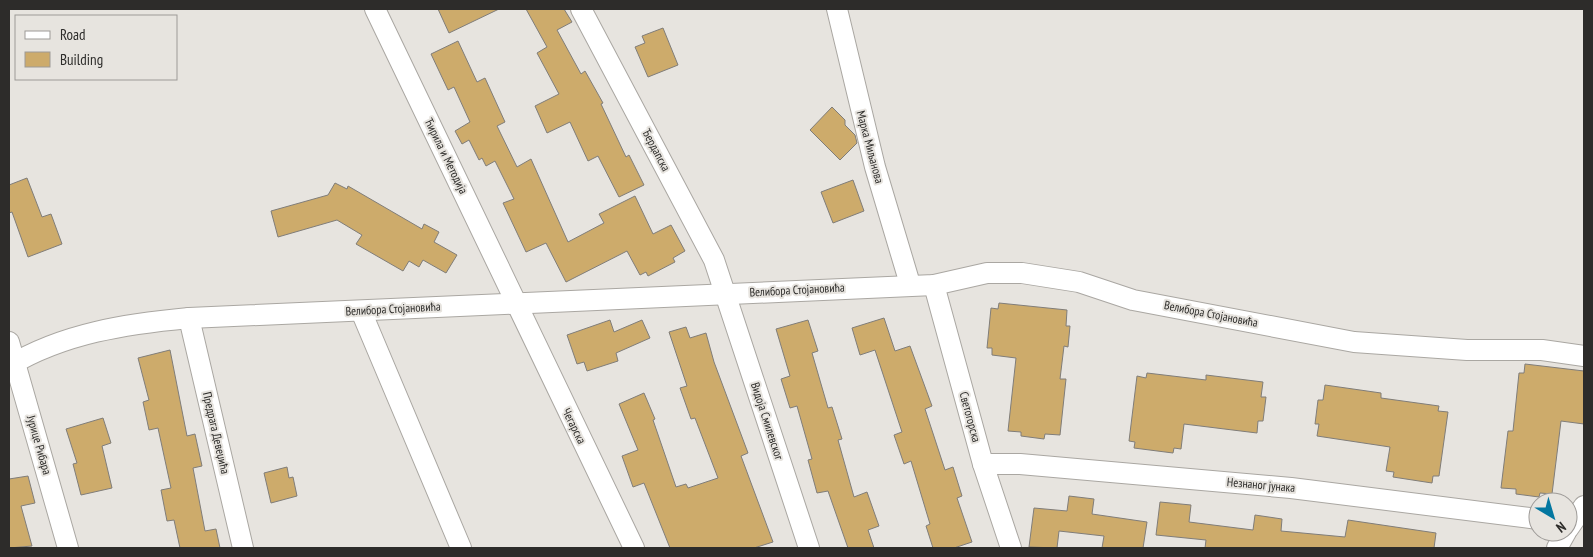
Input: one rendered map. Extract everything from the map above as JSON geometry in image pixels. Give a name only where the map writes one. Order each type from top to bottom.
[{"type":"street","name":"Ћирила и Методија","points":[[376,9],[516,304]]},
{"type":"street","name":"Ђердапска","points":[[581,9],[714,260],[724,293]]},
{"type":"street","name":"Марка Миљанова","points":[[837,9],[875,167],[910,284]]},
{"type":"street","name":"Велибора Стојановића","points":[[12,364],[81,334],[122,326],[189,318],[910,284],[934,285],[987,273],[1022,273],[1079,282],[1133,300],[1354,342],[1467,350],[1542,350],[1584,356]]},
{"type":"street","name":"Светогорска","points":[[934,285],[983,464],[1010,548]]},
{"type":"street","name":"Видоја Смилевског","points":[[724,293],[808,548]]},
{"type":"street","name":"Чегарска","points":[[516,304],[634,548]]},
{"type":"street","points":[[360,311],[462,548]]},
{"type":"street","name":"Предрага Девеџића","points":[[189,318],[243,548]]},
{"type":"street","name":"Јурице Рибара","points":[[9,342],[12,364],[68,548]]},
{"type":"street","name":"Незнаног јунака","points":[[983,464],[1020,464],[1291,488],[1528,518]]},
{"type":"building","points":[[438,9],[499,9],[449,33]]},
{"type":"building","points":[[526,9],[564,9],[572,22],[557,30],[581,74],[585,71],[603,103],[601,104],[626,157],[629,155],[644,185],[619,197],[598,156],[588,161],[570,122],[547,133],[535,106],[559,94],[537,53],[547,47]]},
{"type":"building","points":[[663,28],[678,65],[648,77],[635,47],[645,43],[642,36]]},
{"type":"building","points":[[458,41],[477,82],[485,78],[505,122],[497,126],[517,167],[531,159],[568,242],[604,223],[599,214],[635,196],[653,234],[671,225],[685,251],[673,258],[675,262],[648,276],[646,272],[640,275],[627,251],[566,282],[546,243],[526,252],[503,203],[514,199],[495,161],[486,166],[482,158],[479,160],[469,140],[462,144],[455,131],[470,122],[454,87],[448,90],[431,54]]},
{"type":"building","points":[[832,107],[845,120],[845,125],[855,135],[857,143],[840,160],[810,130]]},
{"type":"building","points":[[27,178],[42,217],[51,214],[62,244],[28,257],[12,212],[9,213],[9,185]]},
{"type":"building","points":[[853,180],[864,211],[833,223],[821,192]]},
{"type":"building","points":[[335,183],[347,189],[348,186],[422,229],[424,224],[439,232],[434,242],[457,255],[446,273],[423,260],[419,267],[409,261],[403,271],[356,244],[362,235],[337,220],[278,237],[271,211],[328,195]]},
{"type":"building","points":[[999,303],[1067,310],[1066,326],[1070,326],[1068,347],[1064,346],[1060,379],[1066,379],[1060,435],[1045,434],[1044,439],[1021,436],[1021,432],[1008,431],[1016,358],[992,355],[992,348],[987,348],[991,308],[998,309]]},
{"type":"building","points":[[884,318],[895,351],[910,346],[932,406],[925,409],[945,470],[953,467],[962,496],[957,498],[972,542],[954,548],[933,548],[926,526],[930,524],[911,461],[904,464],[894,435],[902,432],[875,350],[860,355],[852,328]]},
{"type":"building","points":[[610,320],[614,332],[642,320],[650,338],[616,353],[618,361],[587,371],[584,362],[577,364],[567,335]]},
{"type":"building","points":[[808,320],[818,351],[812,353],[828,408],[832,407],[842,439],[838,440],[854,497],[867,492],[879,526],[868,530],[874,548],[848,548],[828,491],[817,493],[808,460],[812,459],[797,406],[790,408],[781,379],[790,376],[776,329]]},
{"type":"building","points":[[686,327],[690,338],[706,333],[714,362],[748,453],[741,456],[773,542],[754,548],[670,548],[644,483],[633,487],[622,456],[638,450],[619,404],[644,393],[655,419],[653,420],[676,487],[686,484],[688,488],[718,478],[695,418],[691,419],[680,388],[687,386],[669,332]]},
{"type":"building","points":[[170,350],[187,436],[195,434],[202,466],[193,468],[205,531],[216,529],[220,548],[180,548],[174,520],[167,521],[161,490],[171,488],[158,428],[149,430],[143,402],[149,400],[138,358]]},
{"type":"building","points":[[1525,364],[1584,371],[1584,424],[1561,421],[1552,492],[1528,492],[1528,496],[1516,494],[1516,489],[1501,488],[1508,431],[1513,431],[1519,373],[1524,373]]},
{"type":"building","points":[[1147,373],[1206,380],[1206,375],[1263,382],[1261,397],[1266,397],[1263,421],[1258,421],[1257,433],[1184,424],[1181,449],[1174,448],[1173,453],[1134,448],[1135,442],[1129,441],[1137,376],[1146,378]]},
{"type":"building","points":[[1325,385],[1381,393],[1381,398],[1439,406],[1438,411],[1448,412],[1439,476],[1433,476],[1432,483],[1393,477],[1394,472],[1386,471],[1390,447],[1317,436],[1319,424],[1315,424],[1318,400],[1323,400]]},
{"type":"building","points":[[103,418],[111,443],[102,446],[112,488],[81,495],[73,464],[77,463],[66,429]]},
{"type":"building","points":[[287,467],[289,478],[293,477],[297,496],[271,503],[264,473]]},
{"type":"building","points":[[28,476],[35,503],[21,506],[32,546],[9,548],[9,479]]},
{"type":"building","points":[[1069,496],[1094,499],[1092,514],[1147,522],[1143,548],[1102,548],[1104,536],[1059,531],[1057,548],[1029,547],[1034,508],[1067,511]]},
{"type":"building","points":[[1160,502],[1191,505],[1189,522],[1253,530],[1255,515],[1282,519],[1281,531],[1345,537],[1348,520],[1436,533],[1434,548],[1205,548],[1206,540],[1156,535]]}]
